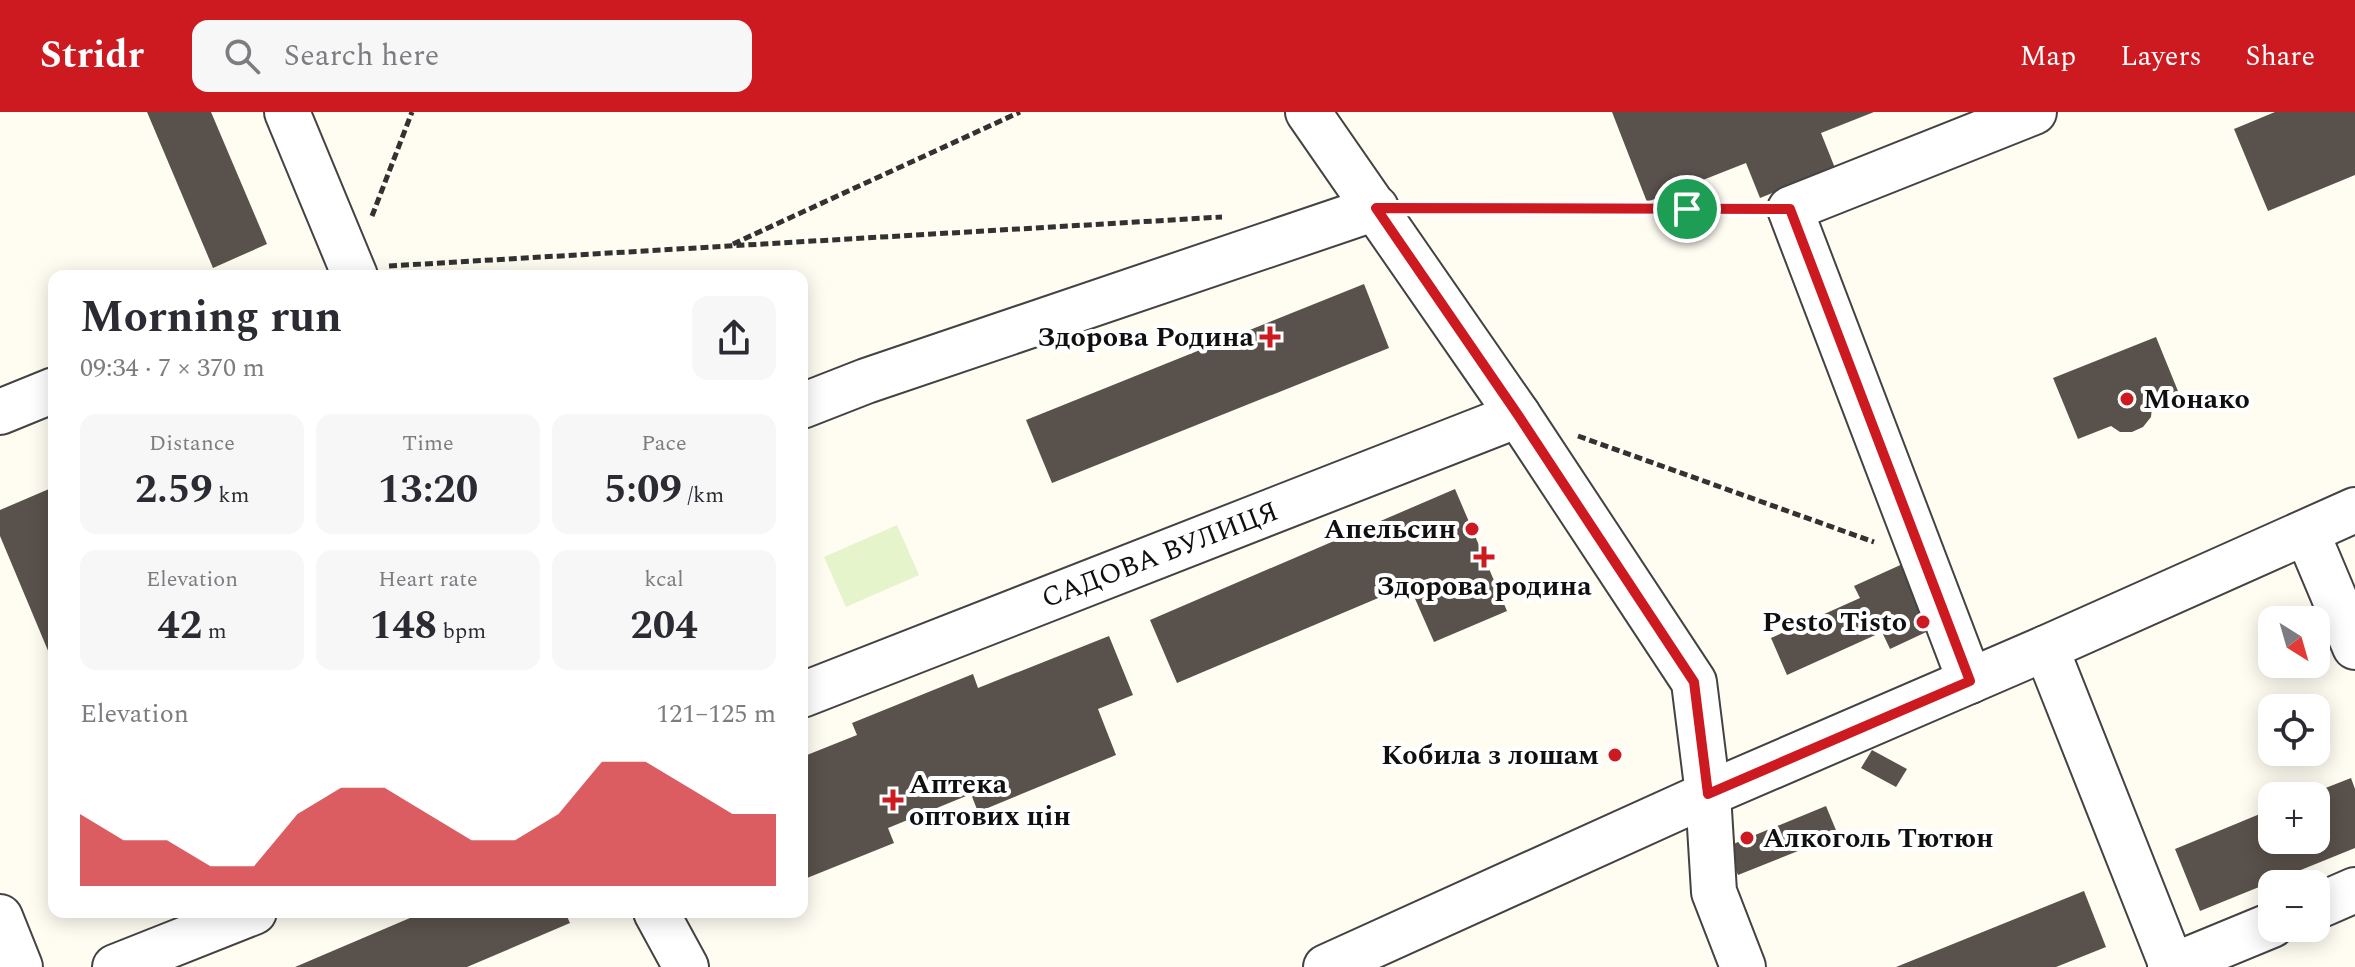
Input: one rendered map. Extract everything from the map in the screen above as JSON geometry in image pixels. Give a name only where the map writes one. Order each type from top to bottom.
[{"type":"street","points":[[287,112],[345,270]]},
{"type":"street","points":[[1308,112],[1518,415],[1694,682],[1708,794],[1714,892],[1743,967]]},
{"type":"street","points":[[1970,681],[1790,209],[2034,112]]},
{"type":"street","points":[[808,404],[866,381],[1376,208]]},
{"type":"street","points":[[0,412],[48,392]]},
{"type":"street","name":"САДОВА ВУЛИЦЯ","points":[[808,693],[1518,415]]},
{"type":"street","points":[[1326,967],[1708,794],[2355,510]]},
{"type":"street","points":[[2307,533],[2355,647]]},
{"type":"street","points":[[2046,648],[2171,967],[2258,931]]},
{"type":"street","points":[[2330,901],[2355,890]]},
{"type":"street","points":[[0,917],[20,967]]},
{"type":"street","points":[[115,967],[239,918]]},
{"type":"street","points":[[659,918],[686,967]]},
{"type":"path","points":[[347,270],[412,112]]},
{"type":"path","points":[[728,246],[1020,112]]},
{"type":"path","points":[[1376,208],[1790,209]]},
{"type":"path","points":[[388,270],[728,246],[1234,217]]},
{"type":"path","points":[[1578,436],[1924,559]]},
{"type":"green space","points":[[897,525],[919,575],[846,607],[824,557]]},
{"type":"building","points":[[147,112],[211,112],[267,244],[213,268]]},
{"type":"building","points":[[1612,112],[1874,112],[1821,133],[1835,168],[1760,198],[1746,163],[1647,202]]},
{"type":"building","points":[[2275,112],[2355,112],[2355,175],[2268,211],[2234,129]]},
{"type":"building","points":[[1364,284],[1389,348],[1052,483],[1026,420]]},
{"type":"building","points":[[2156,337],[2180,396],[2152,407],[2151,417],[2143,427],[2132,432],[2120,432],[2111,426],[2078,439],[2053,378]]},
{"type":"building","points":[[48,489],[48,651],[0,536],[0,510]]},
{"type":"building","points":[[1455,489],[1507,611],[1434,642],[1409,585],[1177,683],[1150,620]]},
{"type":"building","points":[[1907,562],[1937,627],[1890,649],[1882,632],[1787,675],[1771,638],[1860,598],[1854,586]]},
{"type":"building","points":[[1109,636],[1133,695],[1098,709],[1116,755],[978,812],[971,794],[888,828],[894,843],[808,878],[808,755],[857,735],[852,723],[973,674],[978,688]]},
{"type":"building","points":[[1872,750],[1907,769],[1896,787],[1861,768]]},
{"type":"building","points":[[2351,778],[2355,789],[2355,848],[2301,870],[2258,870],[2258,887],[2200,911],[2175,849],[2258,815],[2258,854],[2330,854],[2330,786]]},
{"type":"building","points":[[1826,806],[1838,835],[1738,875],[1726,847]]},
{"type":"building","points":[[2084,891],[2106,947],[2056,967],[1896,967]]},
{"type":"building","points":[[410,918],[568,918],[570,923],[467,967],[295,967]]},
{"type":"place","name":"Здорова Родина","points":[[1270,337]]},
{"type":"place","name":"Монако","points":[[2127,399]]},
{"type":"place","name":"Апельсин","points":[[1472,529]]},
{"type":"place","name":"Здорова родина","points":[[1484,557]]},
{"type":"place","name":"Pesto Tisto","points":[[1923,622]]},
{"type":"place","name":"Кобила з лошам","points":[[1615,755]]},
{"type":"place","name":"Аптека оптових цін","points":[[893,800]]},
{"type":"place","name":"Алкоголь Тютюн","points":[[1747,838]]},
{"type":"route","points":[[1376,208],[1687,209],[1790,209],[1970,681],[1708,794],[1694,682],[1518,415],[1376,208]]}]
